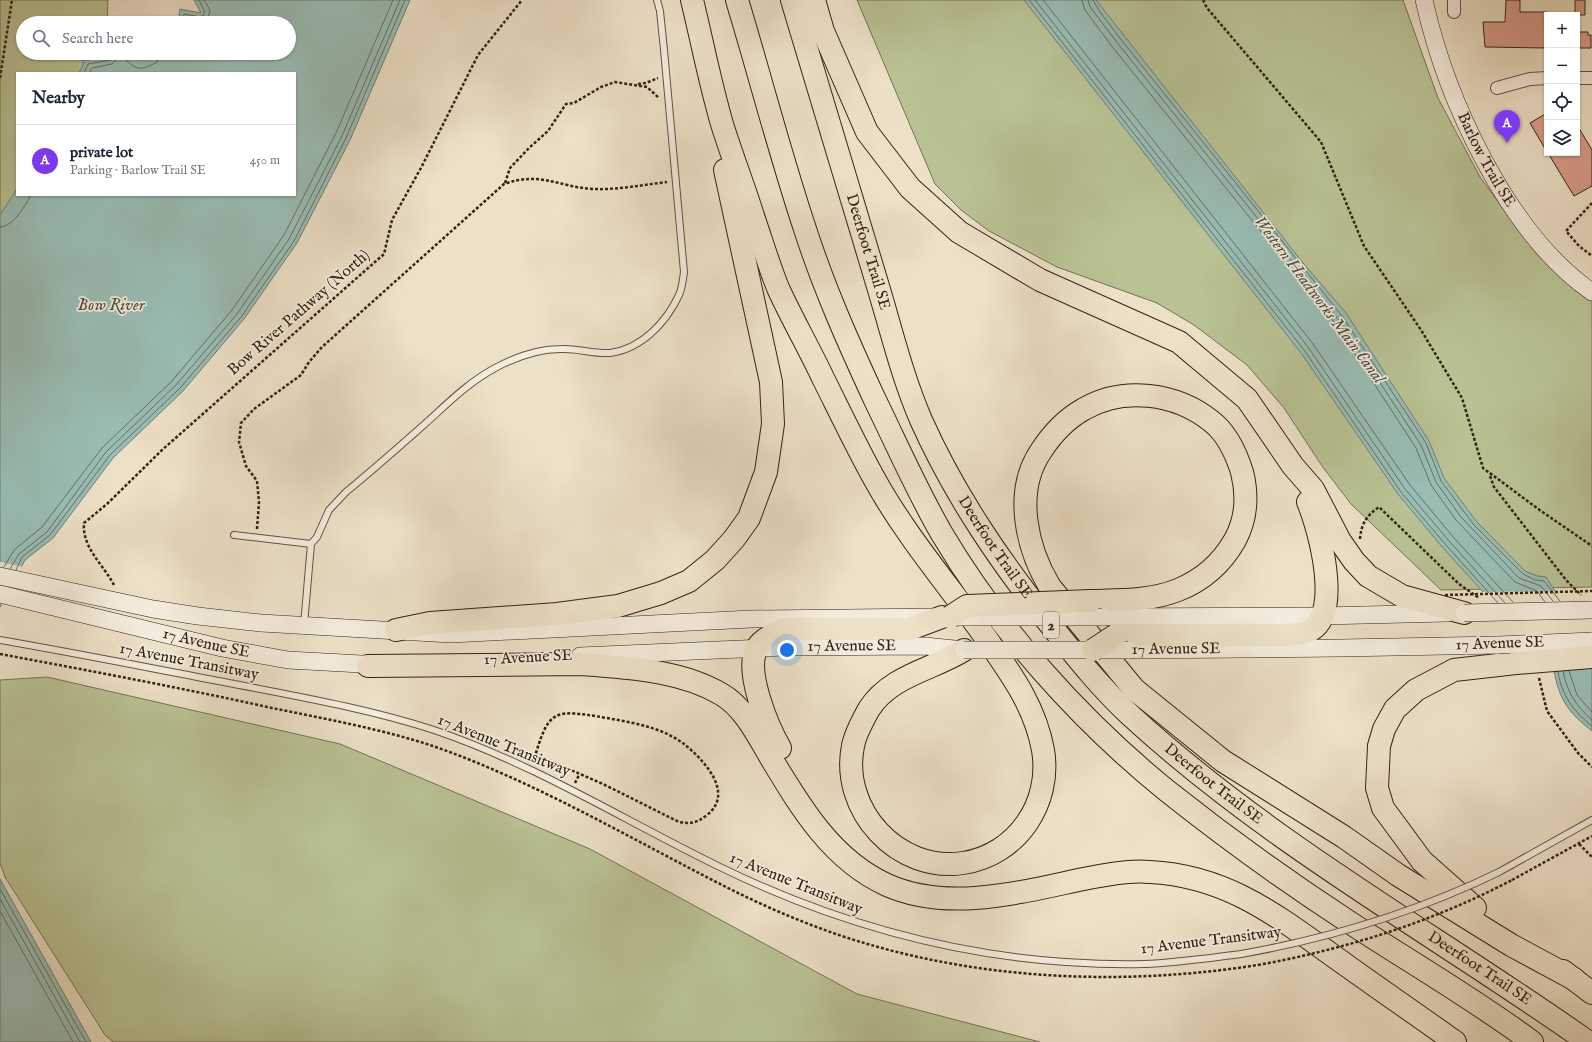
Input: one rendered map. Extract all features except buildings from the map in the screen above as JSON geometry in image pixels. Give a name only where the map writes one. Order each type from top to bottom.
[{"type":"highway","points":[[692,0],[722,123],[778,287],[874,479],[899,520],[951,588],[1018,683],[1035,719],[1043,753],[1044,766],[1037,805],[1029,822],[1009,844],[996,851],[980,859],[963,863],[947,864],[912,857],[896,848],[881,836],[860,806],[854,782],[852,763],[853,745],[869,710],[878,698],[891,686],[907,676],[946,661],[964,650]]},
{"type":"highway","name":"Deerfoot Trail SE","points":[[737,0],[805,231],[852,352],[919,492],[943,536],[980,591],[1036,665],[1101,732],[1164,788],[1228,837],[1342,918],[1448,984],[1532,1042]]},
{"type":"highway","name":"Deerfoot Trail SE","points":[[792,0],[829,120],[895,346],[921,418],[959,494],[979,529],[1022,588],[1084,666],[1118,703],[1198,773],[1313,858],[1541,1009],[1588,1042]]},
{"type":"highway","points":[[814,0],[823,31],[868,132],[910,188],[959,232],[1040,280],[1180,342],[1247,400],[1293,466],[1312,489],[1340,541],[1354,561],[1368,576],[1402,596],[1464,613]]},
{"type":"highway","points":[[396,630],[430,623],[557,614],[618,606],[661,593],[689,581],[715,560],[734,539],[749,518],[766,472],[773,424],[771,389],[721,152],[722,123]]},
{"type":"highway","points":[[828,842],[776,743],[762,709],[753,667],[757,648],[774,634],[785,629],[910,629],[946,617],[967,606],[1096,609],[1121,600],[1162,595],[1192,584],[1206,575],[1219,563],[1232,546],[1240,530],[1245,510],[1246,489],[1234,450],[1212,421],[1178,402],[1160,397],[1138,395],[1119,396],[1101,401],[1084,409],[1067,420],[1043,448],[1029,476],[1026,521],[1031,545],[1040,570],[1050,587],[1134,689],[1224,761],[1344,837],[1424,892],[1511,945],[1574,979]]},
{"type":"highway","points":[[1093,650],[1122,642],[1287,635],[1312,630],[1323,616],[1328,592],[1324,562],[1310,506],[1293,466]]},
{"type":"highway","points":[[1592,657],[1454,670],[1416,690],[1395,709],[1384,729],[1379,746],[1377,788],[1383,808],[1422,862],[1477,910],[1592,993]]},
{"type":"highway","points":[[368,666],[582,664],[624,668],[689,679],[724,695],[736,706],[750,723],[801,808],[828,842],[858,869],[886,885],[904,892],[933,896],[969,898],[1017,894],[1112,873],[1147,871],[1177,874],[1203,880],[1234,891],[1278,917],[1455,1042]]},
{"type":"main road","name":"Barlow Trail SE","points":[[1424,0],[1436,46],[1452,91],[1466,126],[1486,163],[1515,211],[1534,235],[1550,254],[1592,292]]},
{"type":"main road","name":"17 Avenue SE","points":[[0,576],[153,609],[198,616],[304,626],[457,634],[751,618],[946,617]]},
{"type":"main road","name":"17 Avenue SE","points":[[0,594],[222,648],[288,660],[368,666],[757,648],[925,646],[964,650],[1093,650]]},
{"type":"main road","name":"17 Avenue SE","points":[[1096,609],[1323,616],[1592,610]]},
{"type":"main road","name":"17 Avenue SE","points":[[1122,642],[1288,649],[1498,645],[1592,641]]},
{"type":"street","points":[[1498,88],[1530,78],[1544,78]]},
{"type":"street","points":[[1580,78],[1592,78]]},
{"type":"lane","points":[[304,626],[311,544],[317,537],[329,510],[346,492],[469,384],[497,367],[518,357],[562,348],[610,353],[626,348],[640,342],[657,329],[680,294],[684,272],[677,182],[660,11],[657,0]]},
{"type":"lane","points":[[234,535],[311,544]]},
{"type":"lane","name":"17 Avenue Transitway","points":[[0,640],[320,701],[384,716],[435,731],[531,768],[721,867],[782,894],[854,922],[928,943],[1018,958],[1108,964],[1170,962],[1241,954],[1300,943],[1381,920],[1434,901],[1499,872],[1592,820]]},
{"type":"path","points":[[0,78],[12,0]]},
{"type":"path","name":"Bow River Pathway (North)","points":[[114,585],[89,547],[84,534],[84,523],[162,450],[384,254],[392,220],[422,166],[478,55],[522,0]]},
{"type":"path","points":[[1203,0],[1207,8],[1321,142],[1364,246],[1422,330],[1462,398],[1483,468],[1490,475],[1592,546]]},
{"type":"path","points":[[634,85],[654,81],[666,67]]},
{"type":"path","points":[[504,184],[510,168],[548,131],[566,104],[574,103],[594,91],[615,82],[647,87],[670,108]]},
{"type":"path","points":[[256,538],[258,495],[257,481],[246,466],[239,442],[241,423],[254,409],[301,375],[309,362],[322,347],[504,184],[516,179],[538,178],[591,189],[615,189],[677,182]]},
{"type":"path","points":[[1592,203],[1566,231],[1579,246],[1592,256]]},
{"type":"path","points":[[1490,475],[1499,493],[1566,580],[1581,596]]},
{"type":"path","points":[[1362,546],[1360,539],[1361,527],[1367,517],[1379,507]]},
{"type":"path","points":[[1439,596],[1592,592]]},
{"type":"path","points":[[0,654],[16,657]]},
{"type":"path","points":[[566,713],[582,714],[638,724],[672,736],[700,759],[710,771],[717,784],[719,793],[717,803],[711,812],[700,821],[690,824],[679,822],[604,785],[535,754],[545,725],[554,716],[566,713]]},
{"type":"path","points":[[1258,965],[1339,948],[1409,926],[1477,898],[1592,836]]},
{"type":"path","points":[[1579,844],[1592,857]]},
{"type":"green space","points":[[0,0],[108,0],[107,16],[16,16],[16,60],[106,60],[105,72],[16,72],[17,196],[0,250]]},
{"type":"green space","points":[[857,0],[1403,0],[1438,98],[1480,177],[1529,244],[1577,290],[1592,301],[1592,587],[1441,590],[1351,504],[1322,466],[1284,408],[1247,365],[1194,325],[1157,303],[1057,267],[989,231],[961,210],[935,184]]},
{"type":"green space","points":[[47,677],[340,744],[590,849],[857,994],[1040,1042],[113,1042],[105,1035],[5,877],[0,863],[0,680]]},
{"type":"water","name":"Bow River","points":[[194,0],[410,0],[350,140],[297,243],[244,319],[183,391],[113,458],[53,538],[25,560],[0,607],[0,215],[16,191],[16,196],[296,196],[296,72],[80,72],[83,65],[83,60],[296,60],[296,16],[179,16],[180,9],[201,13]]},
{"type":"water","name":"Western Headworks Main Canal","points":[[1024,0],[1096,0],[1303,263],[1346,313],[1429,441],[1444,478],[1477,522],[1525,571],[1537,576],[1546,577],[1555,591],[1592,627],[1592,731],[1571,712],[1566,705],[1559,690],[1554,670],[1443,548],[1398,494],[1301,353]]},
{"type":"water","points":[[0,879],[91,1042],[0,1042]]},
{"type":"pier","points":[[0,562],[24,567],[3,605],[0,604]]},
{"type":"pier","points":[[1558,591],[1592,624],[1592,665],[1549,668],[1481,592]]},
{"type":"place","name":"private lot","points":[[1507,143]]}]
